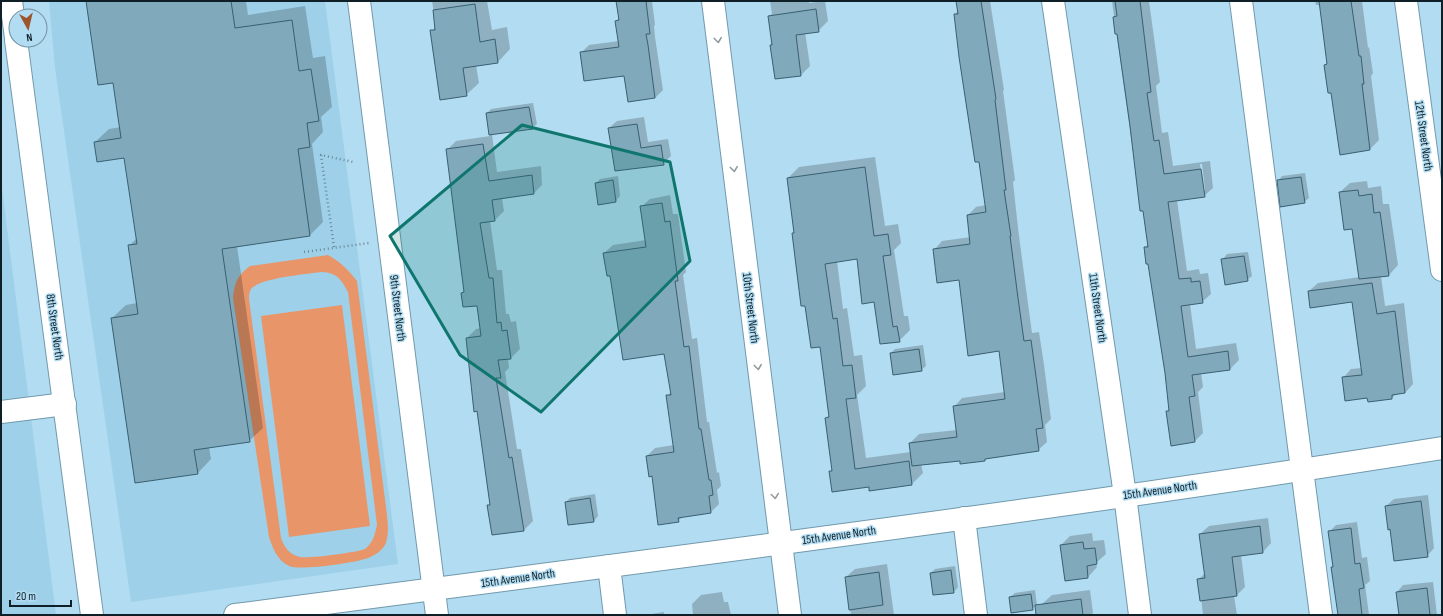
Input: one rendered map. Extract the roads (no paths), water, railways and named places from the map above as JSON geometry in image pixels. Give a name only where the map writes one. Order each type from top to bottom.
[{"type":"street","name":"9th Street North","points":[[359,1],[437,615]]},
{"type":"street","name":"10th Street North","points":[[713,1],[790,615]]},
{"type":"street","name":"11th Street North","points":[[1053,1],[1125,495],[1140,615]]},
{"type":"street","points":[[1241,1],[1321,615]]},
{"type":"street","name":"12th Street North","points":[[1406,1],[1442,270]]},
{"type":"street","name":"8th Street North","points":[[17,48],[92,615]]},
{"type":"street","points":[[1,412],[65,404]]},
{"type":"street","name":"15th Avenue North","points":[[235,615],[269,613],[434,589],[964,518],[1302,470],[1442,448]]},
{"type":"street","points":[[964,518],[976,615]]},
{"type":"street","points":[[609,566],[615,615]]}]
